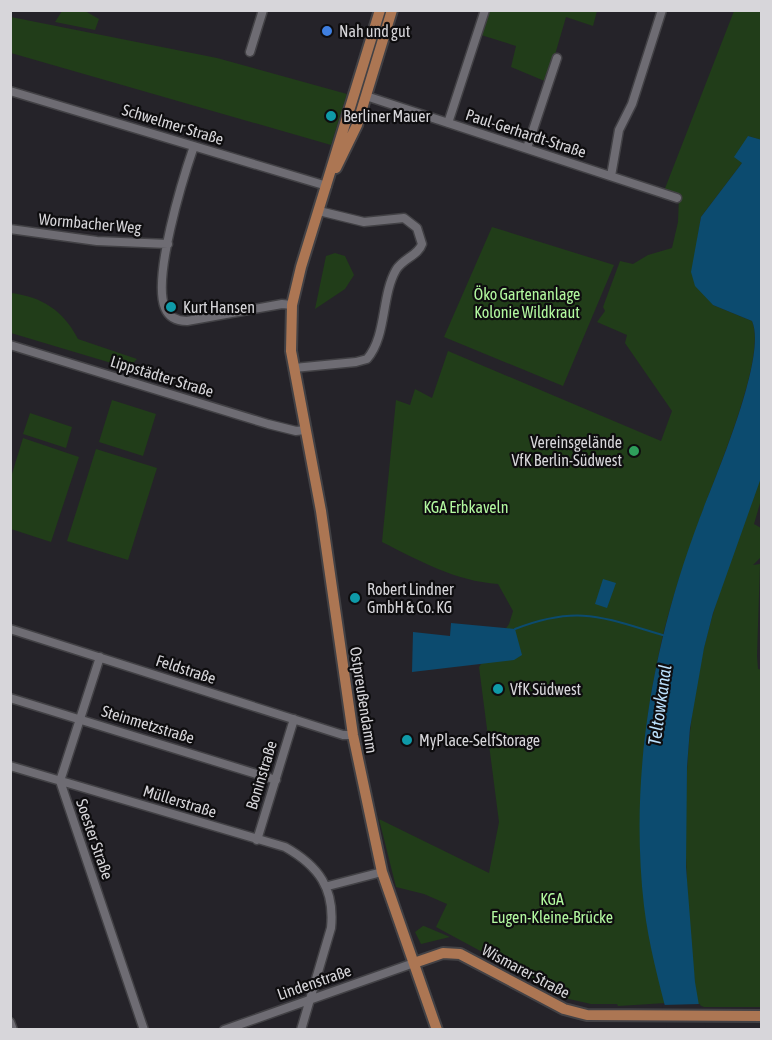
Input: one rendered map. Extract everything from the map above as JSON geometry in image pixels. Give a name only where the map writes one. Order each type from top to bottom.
[{"type":"main road","points":[[341,149],[353,94],[380,10]]},
{"type":"main road","points":[[341,149],[366,96],[392,10]]},
{"type":"main road","points":[[353,94],[366,96]]},
{"type":"main road","name":"Ostpreußendamm","points":[[341,149],[319,211],[292,305],[291,331],[294,368],[336,610],[353,735],[382,872],[436,1029]]},
{"type":"main road","name":"Wismarer Straße","points":[[414,963],[443,954],[458,953],[577,1013],[602,1017],[762,1016]]},
{"type":"street","points":[[250,52],[263,10]]},
{"type":"street","points":[[448,123],[485,10]]},
{"type":"street","points":[[611,177],[619,130],[632,104],[662,10]]},
{"type":"street","points":[[527,148],[557,58]]},
{"type":"street","name":"Schwelmer Straße","points":[[10,91],[327,186]]},
{"type":"street","name":"Paul-Gerhardt-Straße","points":[[366,96],[678,198]]},
{"type":"street","points":[[194,146],[168,244],[163,306],[171,317],[180,321],[282,304],[292,305]]},
{"type":"street","points":[[294,368],[367,359],[374,347],[396,271],[419,251],[422,244],[417,228],[404,218],[354,222],[319,211]]},
{"type":"street","name":"Wormbacher Weg","points":[[10,229],[97,241],[168,244]]},
{"type":"street","name":"Lippstädter Straße","points":[[10,345],[268,424],[296,431],[305,430]]},
{"type":"street","name":"Feldstraße","points":[[10,629],[294,720],[343,735],[353,735]]},
{"type":"street","points":[[60,781],[100,657]]},
{"type":"street","name":"Steinmetzstraße","points":[[10,698],[276,780]]},
{"type":"street","name":"Boninstraße","points":[[257,840],[294,720]]},
{"type":"street","name":"Müllerstraße","points":[[10,766],[292,851],[328,886]]},
{"type":"street","name":"Soester Straße","points":[[60,781],[144,1029]]},
{"type":"street","points":[[301,1029],[331,928],[333,914],[328,886],[382,872]]},
{"type":"street","name":"Lindenstraße","points":[[224,1029],[414,963]]},
{"type":"street","points":[[10,1022],[13,1029]]},
{"type":"green space","points":[[62,11],[85,11],[99,19],[95,30],[55,22]]},
{"type":"green space","points":[[489,11],[597,11],[593,26],[566,17],[547,82],[511,67],[516,46],[481,35]]},
{"type":"green space","points":[[734,11],[761,11],[761,140],[748,136],[742,163],[701,217],[697,242],[713,305],[752,321],[755,339],[746,391],[680,575],[661,645],[649,706],[641,791],[643,876],[648,918],[666,1003],[618,1006],[617,1004],[591,1004],[569,999],[436,927],[447,904],[424,894],[396,887],[379,819],[489,873],[499,822],[479,667],[509,624],[513,611],[498,584],[452,574],[382,542],[396,400],[410,405],[415,389],[432,398],[448,351],[661,441],[672,411],[625,343],[627,335],[597,322],[605,311],[603,307],[620,261],[633,264],[648,255],[672,248],[678,222],[679,197],[664,191]]},
{"type":"green space","points":[[11,17],[217,58],[347,94],[331,145],[11,53]]},
{"type":"green space","name":"Öko Gartenanlage Kolonie Wildkraut","points":[[492,227],[614,265],[563,386],[444,337]]},
{"type":"green space","points":[[335,253],[345,256],[354,275],[345,289],[315,309],[326,256]]},
{"type":"green space","points":[[11,293],[32,298],[50,307],[66,320],[78,339],[137,359],[128,368],[11,333]]},
{"type":"green space","points":[[112,400],[156,414],[143,456],[99,442]]},
{"type":"green space","points":[[30,413],[72,427],[66,448],[23,434]]},
{"type":"green space","points":[[23,438],[79,457],[51,542],[11,529],[11,477]]},
{"type":"green space","points":[[96,449],[157,468],[128,560],[67,541]]},
{"type":"green space","points":[[761,475],[761,500],[754,524],[761,528],[761,557],[753,565],[760,564],[757,656],[758,669],[762,670],[761,1007],[704,1007],[697,1004],[686,870],[686,780],[690,736],[695,691],[704,647],[730,561]]},
{"type":"green space","points":[[423,926],[450,937],[421,944],[415,932]]},
{"type":"water","name":"Teltowkanal","points":[[748,136],[762,140],[762,475],[713,613],[704,648],[690,728],[687,767],[686,867],[695,982],[703,1029],[671,1029],[652,953],[644,906],[640,857],[643,758],[657,661],[669,613],[699,520],[727,449],[753,362],[755,338],[752,321],[713,305],[695,286],[691,272],[701,217],[742,163],[734,157]]},
{"type":"water","points":[[603,579],[616,583],[607,608],[595,604]]},
{"type":"water","points":[[451,623],[515,629],[522,655],[514,660],[412,672],[413,632],[450,636]]},
{"type":"pier","points":[[700,1004],[706,1028],[667,1028],[662,1005]]},
{"type":"waterway","points":[[515,629],[537,621],[575,615],[608,619],[666,636]]},
{"type":"place","name":"Nah und gut","points":[[327,31]]},
{"type":"place","name":"Berliner Mauer","points":[[331,116]]},
{"type":"place","name":"Kurt Hansen","points":[[171,307]]},
{"type":"place","name":"Vereinsgelände VfK Berlin-Südwest","points":[[634,451]]},
{"type":"place","name":"Robert Lindner GmbH & Co. KG","points":[[355,598]]},
{"type":"place","name":"VfK Südwest","points":[[498,689]]},
{"type":"place","name":"MyPlace-SelfStorage","points":[[407,740]]},
{"type":"park label","name":"KGA Erbkaveln","points":[[466,507]]},
{"type":"park label","name":"KGA Eugen-Kleine-Brücke","points":[[552,908]]}]
